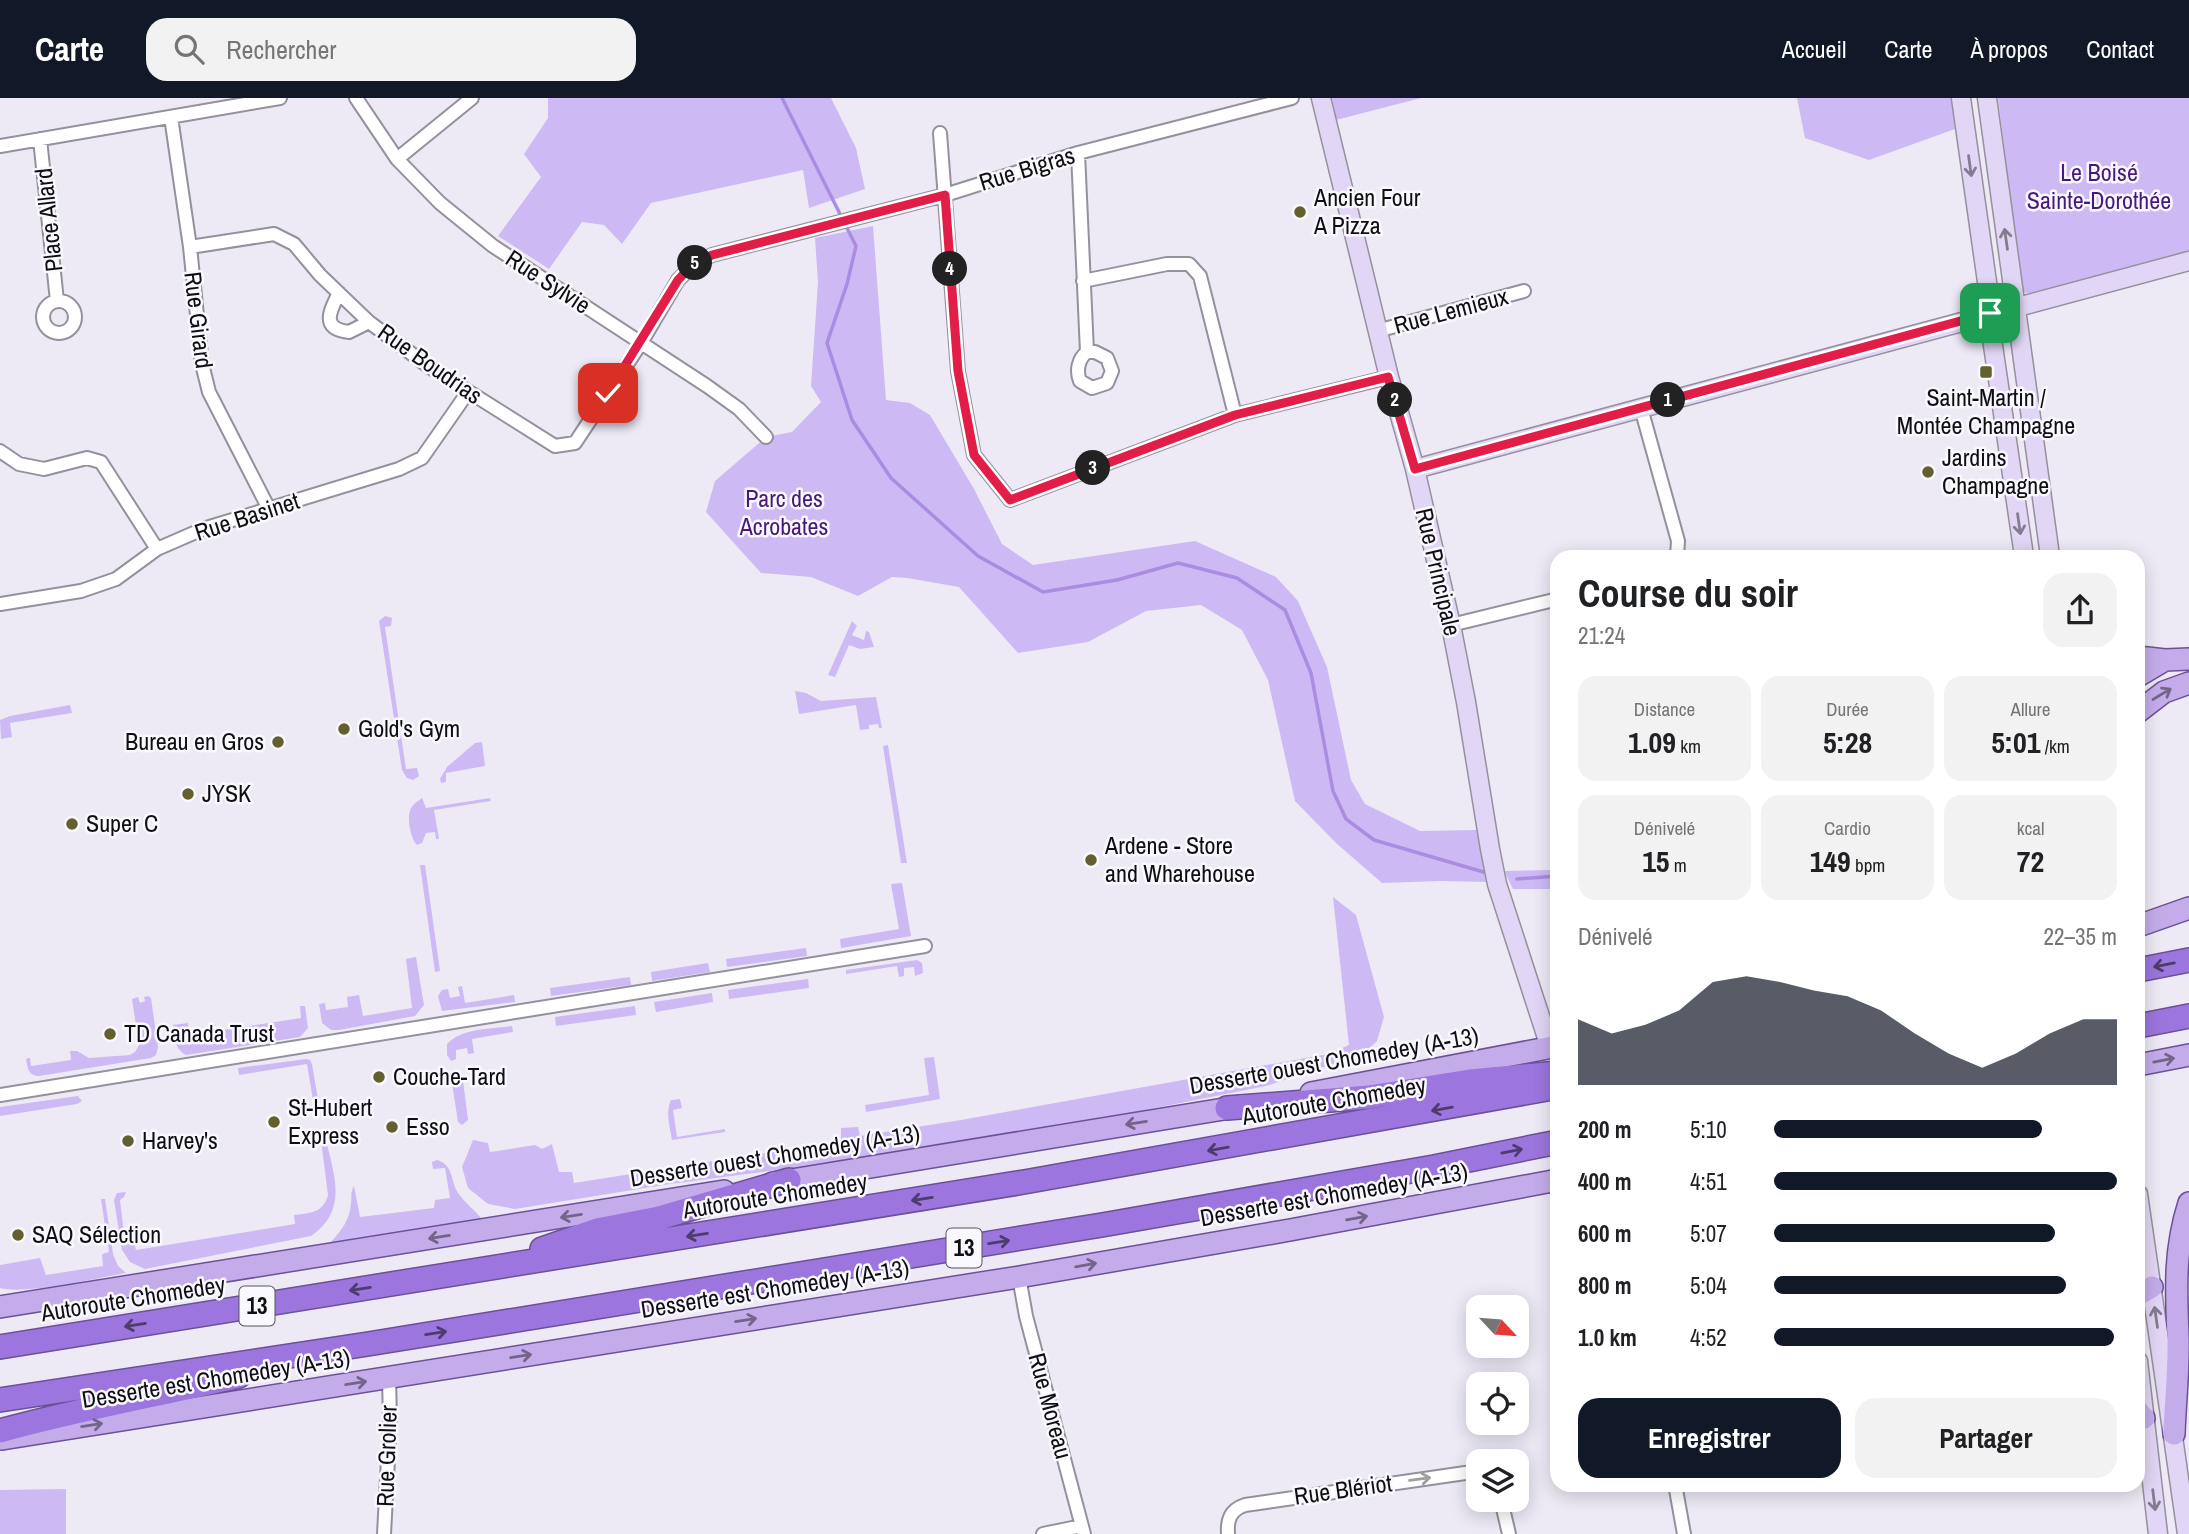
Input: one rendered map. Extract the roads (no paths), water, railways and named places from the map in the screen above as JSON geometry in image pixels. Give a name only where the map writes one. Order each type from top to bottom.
[{"type":"highway","points":[[2145,969],[2189,960]]},
{"type":"highway","points":[[2145,1025],[2189,1016]]},
{"type":"highway","points":[[1227,1108],[1369,1097],[1470,1081],[1550,1074]]},
{"type":"highway","name":"Autoroute Chomedey","points":[[0,1347],[1154,1160],[1550,1088]]},
{"type":"highway","name":"13","points":[[0,1400],[368,1344],[1115,1223],[1434,1167],[1550,1144]]},
{"type":"highway","points":[[475,1271],[597,1230],[659,1218],[789,1180]]},
{"type":"highway","points":[[0,1431],[66,1413],[163,1395],[368,1344]]},
{"type":"main road","points":[[2145,658],[2189,659]]},
{"type":"main road","points":[[2145,672],[2165,660]]},
{"type":"main road","points":[[2145,707],[2164,692],[2189,683]]},
{"type":"main road","points":[[2145,925],[2189,908]]},
{"type":"main road","points":[[2145,927],[2189,920]]},
{"type":"main road","name":"Desserte ouest Chomedey (A-13)","points":[[3,1304],[1227,1108],[1550,1048]]},
{"type":"main road","points":[[2145,1064],[2189,1055]]},
{"type":"main road","name":"Desserte est Chomedey (A-13)","points":[[0,1440],[1019,1277],[1550,1182]]},
{"type":"main road","points":[[1467,1198],[1550,1193]]},
{"type":"main road","points":[[2174,1434],[2178,1339],[2176,1270],[2181,1233],[2189,1203]]},
{"type":"street","points":[[0,146],[280,98]]},
{"type":"street","name":"Rue Sylvie","points":[[356,98],[397,159],[440,203],[493,246],[738,409],[766,437]]},
{"type":"street","points":[[397,159],[472,98]]},
{"type":"street","name":"Rue Bigras","points":[[641,343],[678,280],[692,265],[712,255],[945,195],[1078,153],[1292,98]]},
{"type":"street","name":"Rue Principale","points":[[1321,98],[1388,377],[1415,469],[1451,625],[1497,884],[1550,1039]]},
{"type":"street","points":[[1961,98],[2023,550]]},
{"type":"street","points":[[1987,98],[2049,550]]},
{"type":"street","name":"Rue Girard","points":[[171,117],[190,247],[202,364],[209,392],[270,509]]},
{"type":"street","points":[[940,133],[958,371],[974,455],[1010,500],[1235,415],[1388,377]]},
{"type":"street","name":"Place Allard","points":[[40,139],[57,301]]},
{"type":"street","points":[[1078,153],[1087,352]]},
{"type":"street","name":"Rue Boudrias","points":[[190,247],[274,234],[294,244],[320,275],[369,321],[428,366],[555,446],[575,443],[641,343]]},
{"type":"street","points":[[1415,469],[2189,261]]},
{"type":"street","points":[[1083,281],[1167,264],[1189,264],[1200,276],[1235,415]]},
{"type":"street","name":"Rue Lemieux","points":[[1377,331],[1524,291]]},
{"type":"street","points":[[339,293],[330,310],[329,319],[336,329],[349,332],[369,321]]},
{"type":"street","name":"Rue Basinet","points":[[0,604],[81,591],[116,579],[157,549],[203,529],[399,469],[422,458],[468,392]]},
{"type":"street","points":[[1641,408],[1678,541],[1677,550]]},
{"type":"street","points":[[0,451],[19,464],[44,469],[87,458],[102,463],[157,549]]},
{"type":"street","points":[[1451,625],[1550,601]]},
{"type":"street","points":[[0,1095],[925,946]]},
{"type":"street","name":"Rue Moreau","points":[[1019,1277],[1026,1316],[1083,1530]]},
{"type":"street","points":[[2145,1291],[2174,1434],[2188,1534]]},
{"type":"street","name":"Rue Grolier","points":[[384,1534],[390,1422],[389,1377]]},
{"type":"street","points":[[2145,1442],[2158,1534]]},
{"type":"street","name":"Rue Blériot","points":[[1228,1534],[1230,1515],[1245,1505],[1466,1473]]},
{"type":"street","points":[[1676,1492],[1684,1534]]},
{"type":"street","points":[[1504,1512],[1509,1534]]},
{"type":"street","points":[[1043,1534],[1083,1530]]},
{"type":"waterway","points":[[782,98],[856,246],[847,284],[827,343],[852,420],[891,478],[978,556],[1043,592],[1117,580],[1178,563],[1237,578],[1285,610],[1311,673],[1333,791],[1346,819],[1374,840],[1487,873]]},
{"type":"waterway","points":[[1517,879],[1550,877]]},
{"type":"place","name":"Ancien Four A Pizza","points":[[1300,212]]},
{"type":"place","name":"Saint-Martin / Montée Champagne","points":[[1986,372]]},
{"type":"place","name":"Jardins Champagne","points":[[1928,472]]},
{"type":"place","name":"Gold's Gym","points":[[344,729]]},
{"type":"place","name":"Bureau en Gros","points":[[278,742]]},
{"type":"place","name":"JYSK","points":[[188,794]]},
{"type":"place","name":"Super C","points":[[72,824]]},
{"type":"place","name":"Ardene - Store and Wharehouse","points":[[1091,860]]},
{"type":"place","name":"TD Canada Trust","points":[[110,1034]]},
{"type":"place","name":"Couche-Tard","points":[[379,1077]]},
{"type":"place","name":"St-Hubert Express","points":[[274,1122]]},
{"type":"place","name":"Esso","points":[[392,1127]]},
{"type":"place","name":"Harvey's","points":[[128,1141]]},
{"type":"place","name":"SAQ Sélection","points":[[18,1235]]},
{"type":"park label","name":"Le Boisé Sainte-Dorothée","points":[[2099,187]]},
{"type":"park label","name":"Parc des Acrobates","points":[[784,513]]}]
